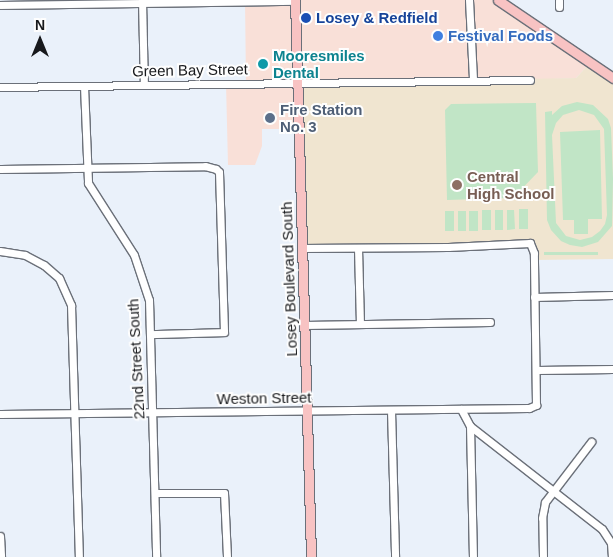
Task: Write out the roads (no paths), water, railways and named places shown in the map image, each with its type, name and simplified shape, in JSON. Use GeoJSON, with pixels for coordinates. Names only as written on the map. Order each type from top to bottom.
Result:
{"type":"FeatureCollection","features":[{"type":"Feature","properties":{"kind":"main road"},"geometry":{"type":"LineString","coordinates":[[498,0],[613,78]]}},
{"type":"Feature","properties":{"kind":"main road","name":"Losey Boulevard South"},"geometry":{"type":"LineString","coordinates":[[295,1],[311,557]]}},
{"type":"Feature","properties":{"kind":"street"},"geometry":{"type":"LineString","coordinates":[[469,0],[473,80]]}},
{"type":"Feature","properties":{"kind":"street"},"geometry":{"type":"LineString","coordinates":[[0,5],[295,1]]}},
{"type":"Feature","properties":{"kind":"street"},"geometry":{"type":"LineString","coordinates":[[142,2],[144,85]]}},
{"type":"Feature","properties":{"kind":"street","name":"Green Bay Street"},"geometry":{"type":"LineString","coordinates":[[0,87],[530,80]]}},
{"type":"Feature","properties":{"kind":"street","name":"22nd Street South"},"geometry":{"type":"LineString","coordinates":[[84,86],[88,183],[91,192],[125,239],[139,267],[149,300],[156,557]]}},
{"type":"Feature","properties":{"kind":"street"},"geometry":{"type":"LineString","coordinates":[[0,169],[205,166],[216,168],[221,177],[224,332],[151,334]]}},
{"type":"Feature","properties":{"kind":"street"},"geometry":{"type":"LineString","coordinates":[[302,248],[448,247],[477,244],[530,243],[533,249],[537,370],[613,370]]}},
{"type":"Feature","properties":{"kind":"street"},"geometry":{"type":"LineString","coordinates":[[358,248],[360,324]]}},
{"type":"Feature","properties":{"kind":"street"},"geometry":{"type":"LineString","coordinates":[[0,251],[14,252],[35,258],[55,274],[67,294],[73,319],[79,557]]}},
{"type":"Feature","properties":{"kind":"street"},"geometry":{"type":"LineString","coordinates":[[534,297],[613,295]]}},
{"type":"Feature","properties":{"kind":"street"},"geometry":{"type":"LineString","coordinates":[[304,325],[490,322]]}},
{"type":"Feature","properties":{"kind":"street","name":"Weston Street"},"geometry":{"type":"LineString","coordinates":[[0,414],[528,408],[534,407],[537,403],[537,370]]}},
{"type":"Feature","properties":{"kind":"street"},"geometry":{"type":"LineString","coordinates":[[461,409],[470,426],[607,534],[611,543],[612,557]]}},
{"type":"Feature","properties":{"kind":"street"},"geometry":{"type":"LineString","coordinates":[[391,410],[395,557]]}},
{"type":"Feature","properties":{"kind":"street"},"geometry":{"type":"LineString","coordinates":[[470,426],[474,557]]}},
{"type":"Feature","properties":{"kind":"street"},"geometry":{"type":"LineString","coordinates":[[543,557],[543,508],[552,491],[591,442]]}},
{"type":"Feature","properties":{"kind":"street"},"geometry":{"type":"LineString","coordinates":[[155,493],[222,492],[226,498],[226,557]]}},
{"type":"Feature","properties":{"kind":"street"},"geometry":{"type":"LineString","coordinates":[[0,536],[1,557]]}},
{"type":"Feature","properties":{"kind":"place","name":"Losey & Redfield"},"geometry":{"type":"Point","coordinates":[306,18]}},
{"type":"Feature","properties":{"kind":"place","name":"Festival Foods"},"geometry":{"type":"Point","coordinates":[438,36]}},
{"type":"Feature","properties":{"kind":"place","name":"Mooresmiles Dental"},"geometry":{"type":"Point","coordinates":[263,64]}},
{"type":"Feature","properties":{"kind":"place","name":"Fire Station No. 3"},"geometry":{"type":"Point","coordinates":[270,118]}},
{"type":"Feature","properties":{"kind":"place","name":"Central High School"},"geometry":{"type":"Point","coordinates":[457,185]}}]}
